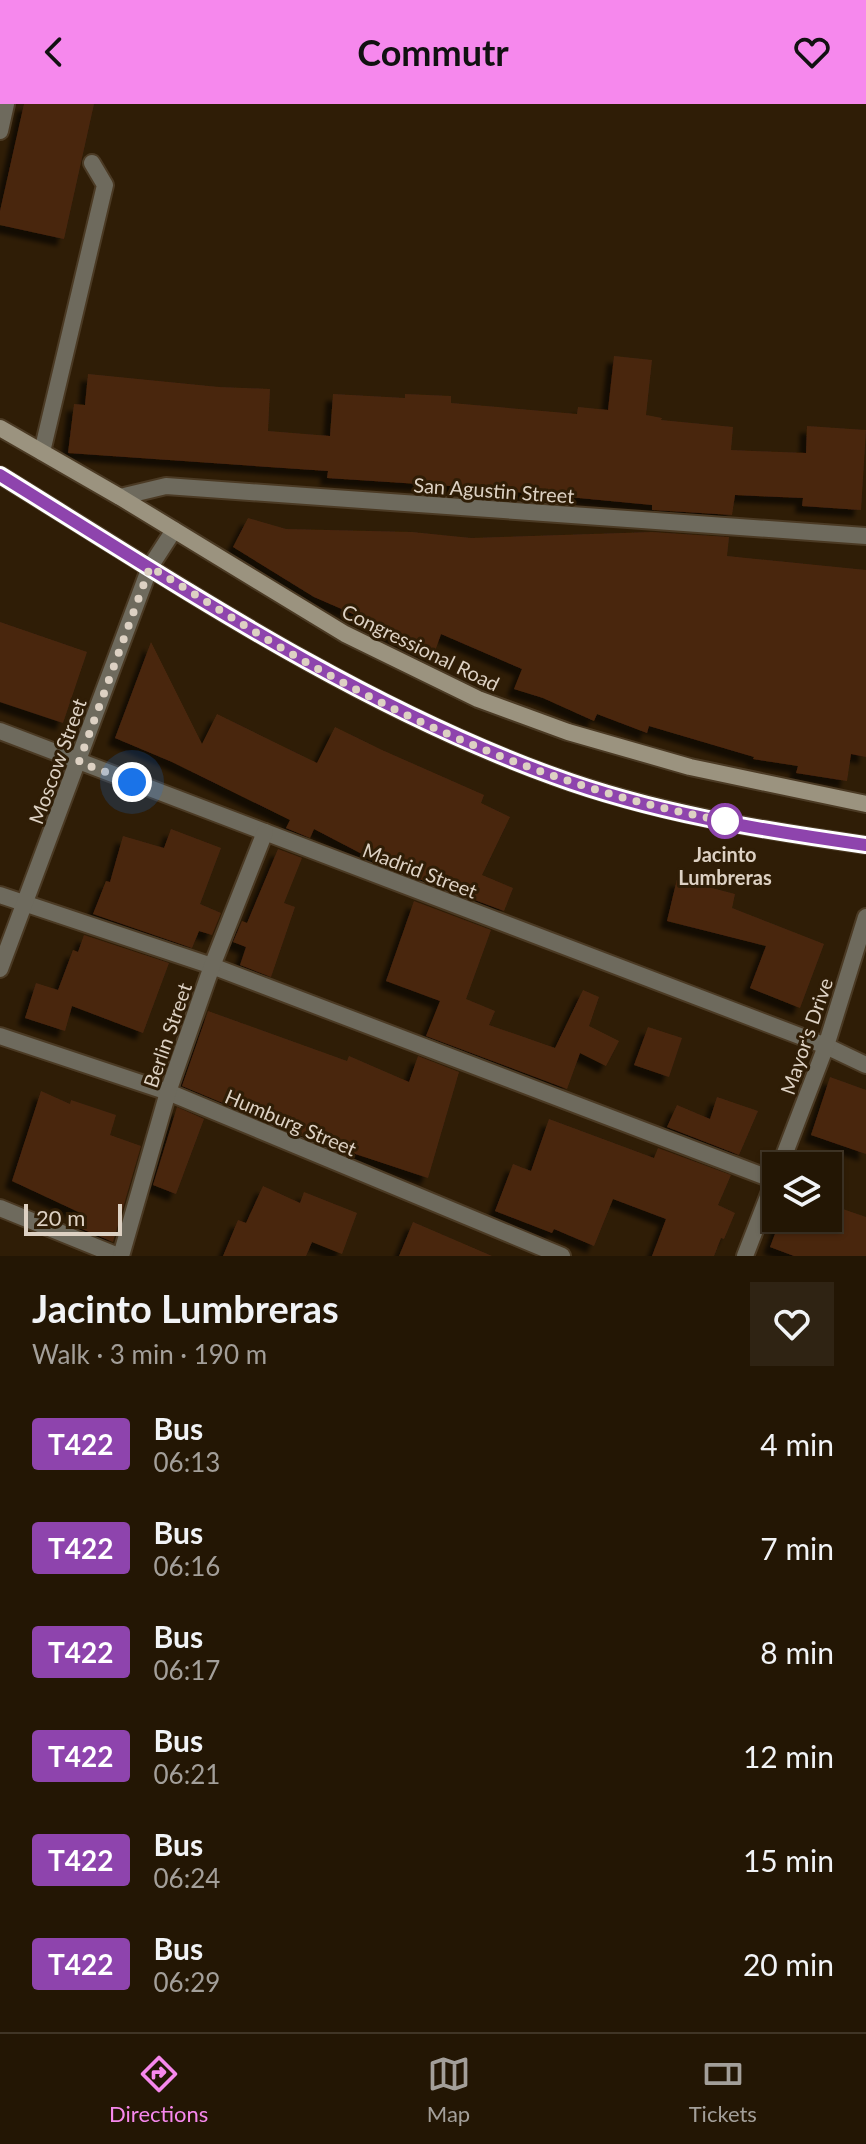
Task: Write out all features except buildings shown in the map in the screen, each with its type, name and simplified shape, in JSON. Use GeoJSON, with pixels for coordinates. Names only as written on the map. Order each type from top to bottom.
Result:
{"type":"FeatureCollection","features":[{"type":"Feature","properties":{"kind":"main road","name":"Congressional Road"},"geometry":{"type":"LineString","coordinates":[[0,428],[345,634],[478,699],[568,732],[690,767],[866,804]]}},
{"type":"Feature","properties":{"kind":"main road"},"geometry":{"type":"LineString","coordinates":[[0,475],[322,672],[454,737],[554,777],[671,812],[866,845]]}},
{"type":"Feature","properties":{"kind":"street"},"geometry":{"type":"LineString","coordinates":[[0,131],[6,104]]}},
{"type":"Feature","properties":{"kind":"street"},"geometry":{"type":"LineString","coordinates":[[42,452],[105,185],[92,163]]}},
{"type":"Feature","properties":{"kind":"street","name":"San Agustin Street"},"geometry":{"type":"LineString","coordinates":[[120,497],[166,486],[866,536]]}},
{"type":"Feature","properties":{"kind":"street","name":"Moscow Street"},"geometry":{"type":"LineString","coordinates":[[0,969],[150,567],[174,530]]}},
{"type":"Feature","properties":{"kind":"street","name":"Madrid Street"},"geometry":{"type":"LineString","coordinates":[[0,731],[826,1046],[866,1065]]}},
{"type":"Feature","properties":{"kind":"street","name":"Berlin Street"},"geometry":{"type":"LineString","coordinates":[[120,1256],[168,1092],[212,966],[265,832]]}},
{"type":"Feature","properties":{"kind":"street"},"geometry":{"type":"LineString","coordinates":[[0,895],[212,966],[762,1168]]}},
{"type":"Feature","properties":{"kind":"street","name":"Mayor's Drive"},"geometry":{"type":"LineString","coordinates":[[785,1152],[826,1046],[866,917]]}},
{"type":"Feature","properties":{"kind":"street","name":"Humburg Street"},"geometry":{"type":"LineString","coordinates":[[0,1036],[168,1092],[562,1256]]}},
{"type":"Feature","properties":{"kind":"street"},"geometry":{"type":"LineString","coordinates":[[0,1208],[120,1256]]}},
{"type":"Feature","properties":{"kind":"street","name":"Mayor's Drive"},"geometry":{"type":"LineString","coordinates":[[745,1256],[762,1212]]}},
{"type":"Feature","properties":{"kind":"bus line","name":"T422"},"geometry":{"type":"LineString","coordinates":[[0,475],[322,672],[454,737],[554,777],[671,812],[866,845]]}},
{"type":"Feature","properties":{"kind":"place","name":"Jacinto Lumbreras"},"geometry":{"type":"Point","coordinates":[725,821]}},
{"type":"Feature","properties":{"kind":"route"},"geometry":{"type":"LineString","coordinates":[[132,782],[79,762],[150,567],[322,672],[454,737],[554,777],[671,812],[732,822],[725,821]]}}]}
